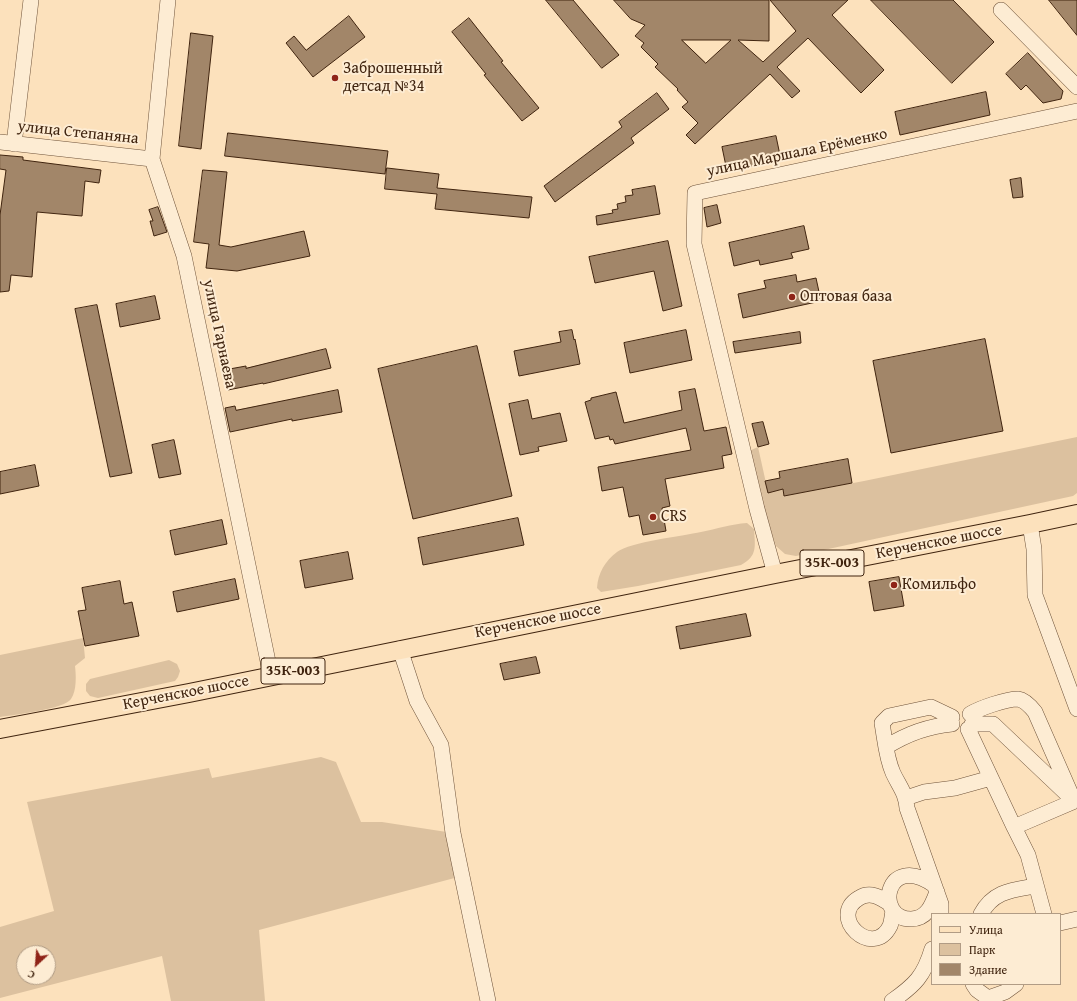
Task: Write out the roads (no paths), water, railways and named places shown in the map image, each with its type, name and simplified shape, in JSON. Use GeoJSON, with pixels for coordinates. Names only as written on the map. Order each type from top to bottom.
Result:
{"type":"FeatureCollection","features":[{"type":"Feature","properties":{"kind":"main road","name":"Керченское шоссе"},"geometry":{"type":"LineString","coordinates":[[0,729],[1077,514]]}},
{"type":"Feature","properties":{"kind":"street"},"geometry":{"type":"LineString","coordinates":[[7,143],[31,0]]}},
{"type":"Feature","properties":{"kind":"street","name":"улица Гарнаева"},"geometry":{"type":"LineString","coordinates":[[168,0],[152,159],[184,256],[271,676]]}},
{"type":"Feature","properties":{"kind":"street"},"geometry":{"type":"LineString","coordinates":[[1001,10],[1077,87]]}},
{"type":"Feature","properties":{"kind":"street","name":"улица Маршала Ерёменко"},"geometry":{"type":"LineString","coordinates":[[775,574],[757,509],[694,244],[695,193],[1077,111]]}},
{"type":"Feature","properties":{"kind":"street","name":"улица Степаняна"},"geometry":{"type":"LineString","coordinates":[[7,143],[152,159]]}},
{"type":"Feature","properties":{"kind":"street"},"geometry":{"type":"LineString","coordinates":[[1030,524],[1034,549],[1035,595],[1077,709]]}},
{"type":"Feature","properties":{"kind":"street"},"geometry":{"type":"LineString","coordinates":[[400,649],[417,701],[441,745],[453,833],[488,1001]]}},
{"type":"Feature","properties":{"kind":"street"},"geometry":{"type":"LineString","coordinates":[[941,913],[941,904],[907,808],[906,798],[893,773],[887,755],[882,723],[889,716],[931,707],[952,720],[955,729],[962,732],[977,710],[1019,699],[1026,702],[1035,712],[1075,801]]}},
{"type":"Feature","properties":{"kind":"street"},"geometry":{"type":"LineString","coordinates":[[886,747],[897,740],[919,731],[952,720]]}},
{"type":"Feature","properties":{"kind":"street"},"geometry":{"type":"LineString","coordinates":[[970,722],[991,778],[1028,855],[1035,886],[1044,913]]}},
{"type":"Feature","properties":{"kind":"street"},"geometry":{"type":"LineString","coordinates":[[970,722],[993,724],[1075,801]]}},
{"type":"Feature","properties":{"kind":"street"},"geometry":{"type":"LineString","coordinates":[[906,798],[924,792],[955,788],[991,778]]}},
{"type":"Feature","properties":{"kind":"street"},"geometry":{"type":"LineString","coordinates":[[1014,827],[1075,801]]}},
{"type":"Feature","properties":{"kind":"street"},"geometry":{"type":"LineString","coordinates":[[906,875],[914,875],[927,880],[935,889],[931,908],[921,917],[906,919],[899,916],[891,907],[889,896],[890,889],[894,882],[906,875]]}},
{"type":"Feature","properties":{"kind":"street"},"geometry":{"type":"LineString","coordinates":[[982,913],[992,898],[1011,890],[1035,886]]}},
{"type":"Feature","properties":{"kind":"street"},"geometry":{"type":"LineString","coordinates":[[1061,923],[1077,919]]}},
{"type":"Feature","properties":{"kind":"street"},"geometry":{"type":"LineString","coordinates":[[892,1001],[906,991],[921,976],[927,966],[931,952]]}},
{"type":"Feature","properties":{"kind":"street"},"geometry":{"type":"LineString","coordinates":[[974,985],[977,990],[988,998],[1005,992],[1015,985]]}},
{"type":"Feature","properties":{"kind":"place","name":"Заброшенный детсад №34"},"geometry":{"type":"Point","coordinates":[335,78]}},
{"type":"Feature","properties":{"kind":"place","name":"Оптовая база"},"geometry":{"type":"Point","coordinates":[792,297]}},
{"type":"Feature","properties":{"kind":"place","name":"CRS"},"geometry":{"type":"Point","coordinates":[653,517]}},
{"type":"Feature","properties":{"kind":"place","name":"Комильфо"},"geometry":{"type":"Point","coordinates":[894,585]}}]}
